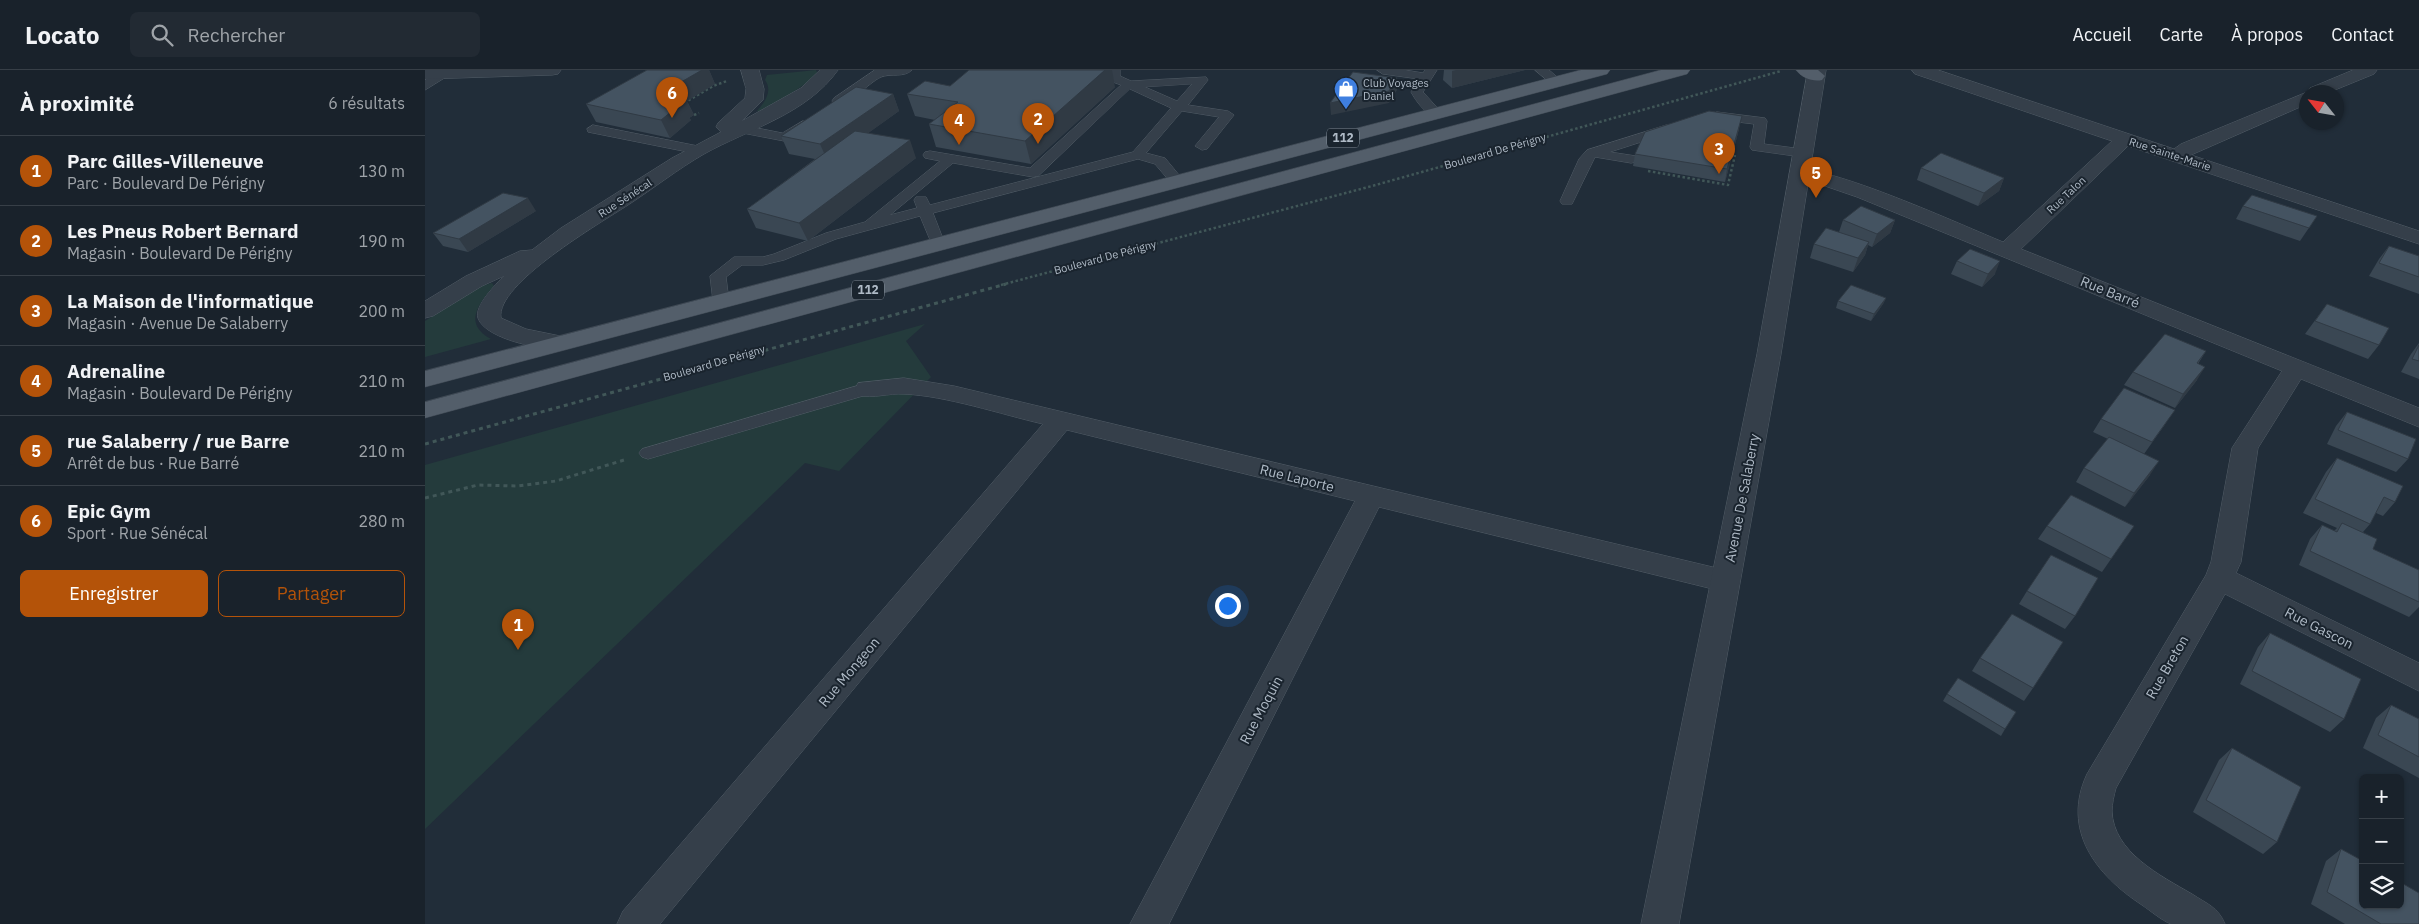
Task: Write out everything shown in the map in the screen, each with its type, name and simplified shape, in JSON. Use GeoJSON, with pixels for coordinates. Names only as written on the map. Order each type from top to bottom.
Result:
{"type":"FeatureCollection","features":[{"type":"Feature","properties":{"kind":"main road","name":"112"},"geometry":{"type":"LineString","coordinates":[[425,379],[1601,70]]}},
{"type":"Feature","properties":{"kind":"main road","name":"112"},"geometry":{"type":"LineString","coordinates":[[425,410],[1681,70]]}},
{"type":"Feature","properties":{"kind":"street"},"geometry":{"type":"LineString","coordinates":[[433,74],[552,70]]}},
{"type":"Feature","properties":{"kind":"street","name":"Rue Sénécal"},"geometry":{"type":"LineString","coordinates":[[734,128],[754,100],[755,89],[750,70]]}},
{"type":"Feature","properties":{"kind":"street","name":"Rue Sénécal"},"geometry":{"type":"LineString","coordinates":[[425,311],[474,281],[552,245],[697,150],[734,128],[769,115],[817,85],[829,70]]}},
{"type":"Feature","properties":{"kind":"street","name":"Rue Sainte-Marie"},"geometry":{"type":"LineString","coordinates":[[1921,70],[2419,238]]}},
{"type":"Feature","properties":{"kind":"street"},"geometry":{"type":"LineString","coordinates":[[2333,85],[2368,70]]}},
{"type":"Feature","properties":{"kind":"street","name":"Avenue De Salaberry"},"geometry":{"type":"LineString","coordinates":[[1660,924],[1769,354],[1801,164],[1813,72]]}},
{"type":"Feature","properties":{"kind":"street"},"geometry":{"type":"LineString","coordinates":[[2177,156],[2188,148],[2299,100]]}},
{"type":"Feature","properties":{"kind":"street","name":"Rue Talon"},"geometry":{"type":"LineString","coordinates":[[2007,250],[2125,139]]}},
{"type":"Feature","properties":{"kind":"street","name":"Rue Barré"},"geometry":{"type":"LineString","coordinates":[[1801,164],[1831,181],[2007,250],[2419,418]]}},
{"type":"Feature","properties":{"kind":"street","name":"Rue Sénécal"},"geometry":{"type":"LineString","coordinates":[[552,245],[502,291],[491,305],[489,318],[499,328],[507,332],[562,343]]}},
{"type":"Feature","properties":{"kind":"street","name":"Rue Breton"},"geometry":{"type":"LineString","coordinates":[[2206,924],[2124,869],[2096,833],[2093,816],[2099,785],[2219,578],[2226,562],[2245,448],[2295,368]]}},
{"type":"Feature","properties":{"kind":"street","name":"Rue Laporte"},"geometry":{"type":"LineString","coordinates":[[867,388],[903,386],[937,390],[1725,581]]}},
{"type":"Feature","properties":{"kind":"street","name":"Rue Mongeon"},"geometry":{"type":"LineString","coordinates":[[636,924],[1061,420]]}},
{"type":"Feature","properties":{"kind":"street","name":"Rue Moquin"},"geometry":{"type":"LineString","coordinates":[[1149,924],[1371,496]]}},
{"type":"Feature","properties":{"kind":"street","name":"Rue Gascon"},"geometry":{"type":"LineString","coordinates":[[2219,578],[2419,678]]}},
{"type":"Feature","properties":{"kind":"lane"},"geometry":{"type":"LineString","coordinates":[[734,128],[784,137],[879,73],[906,70]]}},
{"type":"Feature","properties":{"kind":"lane"},"geometry":{"type":"LineString","coordinates":[[1114,70],[1113,78],[1179,108],[1228,115],[1203,146]]}},
{"type":"Feature","properties":{"kind":"lane"},"geometry":{"type":"LineString","coordinates":[[1383,70],[1428,73],[1417,92],[1421,100],[1437,113]]}},
{"type":"Feature","properties":{"kind":"lane"},"geometry":{"type":"LineString","coordinates":[[1541,70],[1557,82]]}},
{"type":"Feature","properties":{"kind":"lane"},"geometry":{"type":"LineString","coordinates":[[425,86],[433,74]]}},
{"type":"Feature","properties":{"kind":"lane"},"geometry":{"type":"LineString","coordinates":[[1035,177],[1129,84],[1202,80],[1138,155]]}},
{"type":"Feature","properties":{"kind":"lane"},"geometry":{"type":"LineString","coordinates":[[1703,118],[1723,116],[1761,121],[1757,146],[1801,164]]}},
{"type":"Feature","properties":{"kind":"lane"},"geometry":{"type":"LineString","coordinates":[[1567,201],[1586,159],[1591,153],[1676,126]]}},
{"type":"Feature","properties":{"kind":"lane"},"geometry":{"type":"LineString","coordinates":[[593,129],[697,150]]}},
{"type":"Feature","properties":{"kind":"lane"},"geometry":{"type":"LineString","coordinates":[[1591,153],[1631,159]]}},
{"type":"Feature","properties":{"kind":"lane"},"geometry":{"type":"LineString","coordinates":[[721,301],[718,276],[739,260],[763,261],[779,257],[831,236],[1035,177],[1138,155],[1160,161],[1177,181]]}},
{"type":"Feature","properties":{"kind":"lane"},"geometry":{"type":"LineString","coordinates":[[930,156],[1035,177]]}},
{"type":"Feature","properties":{"kind":"lane"},"geometry":{"type":"LineString","coordinates":[[870,225],[950,159]]}},
{"type":"Feature","properties":{"kind":"lane"},"geometry":{"type":"LineString","coordinates":[[916,187],[938,244]]}},
{"type":"Feature","properties":{"kind":"lane"},"geometry":{"type":"LineString","coordinates":[[649,453],[867,388]]}},
{"type":"Feature","properties":{"kind":"path","name":"Boulevard De Périgny"},"geometry":{"type":"LineString","coordinates":[[425,444],[823,333],[1372,186],[1784,70]]}},
{"type":"Feature","properties":{"kind":"path"},"geometry":{"type":"LineString","coordinates":[[679,106],[713,86],[730,80]]}},
{"type":"Feature","properties":{"kind":"path"},"geometry":{"type":"LineString","coordinates":[[687,114],[694,115],[699,113]]}},
{"type":"Feature","properties":{"kind":"path"},"geometry":{"type":"LineString","coordinates":[[1646,171],[1728,185],[1728,176],[1736,154]]}},
{"type":"Feature","properties":{"kind":"path"},"geometry":{"type":"LineString","coordinates":[[425,498],[477,485],[517,486],[556,480],[649,453]]}},
{"type":"Feature","properties":{"kind":"green space"},"geometry":{"type":"Polygon","coordinates":[[[816,70],[818,75],[764,112],[757,111],[767,96],[768,88],[765,80],[767,75],[816,70]]]}},
{"type":"Feature","properties":{"kind":"green space"},"geometry":{"type":"Polygon","coordinates":[[[492,283],[494,286],[479,307],[475,320],[477,327],[482,333],[491,339],[425,357],[425,321],[481,286],[492,283]]]}},
{"type":"Feature","properties":{"kind":"green space"},"geometry":{"type":"Polygon","coordinates":[[[925,324],[906,341],[931,377],[839,471],[805,463],[425,829],[425,465],[925,324]]]}},
{"type":"Feature","properties":{"kind":"building"},"geometry":{"type":"Polygon","coordinates":[[[647,70],[702,70],[662,93],[685,98],[678,102],[682,103],[661,120],[586,104],[647,70]]]}},
{"type":"Feature","properties":{"kind":"building"},"geometry":{"type":"Polygon","coordinates":[[[969,70],[1105,70],[1025,141],[929,124],[958,102],[907,94],[925,81],[950,86],[969,70]]]}},
{"type":"Feature","properties":{"kind":"building"},"geometry":{"type":"Polygon","coordinates":[[[1353,72],[1397,78],[1389,91],[1330,103],[1353,72]]]}},
{"type":"Feature","properties":{"kind":"building"},"geometry":{"type":"Polygon","coordinates":[[[856,87],[893,94],[820,144],[781,136],[856,87]]]}},
{"type":"Feature","properties":{"kind":"building"},"geometry":{"type":"Polygon","coordinates":[[[1709,111],[1742,116],[1727,169],[1635,154],[1645,132],[1709,111]]]}},
{"type":"Feature","properties":{"kind":"building"},"geometry":{"type":"Polygon","coordinates":[[[855,131],[910,140],[799,223],[747,209],[855,131]]]}},
{"type":"Feature","properties":{"kind":"building"},"geometry":{"type":"Polygon","coordinates":[[[1941,153],[2004,178],[1984,193],[1921,168],[1941,153]]]}},
{"type":"Feature","properties":{"kind":"building"},"geometry":{"type":"Polygon","coordinates":[[[503,193],[528,198],[459,239],[433,233],[503,193]]]}},
{"type":"Feature","properties":{"kind":"building"},"geometry":{"type":"Polygon","coordinates":[[[2252,195],[2317,216],[2309,228],[2243,206],[2252,195]]]}},
{"type":"Feature","properties":{"kind":"building"},"geometry":{"type":"Polygon","coordinates":[[[1861,206],[1895,220],[1877,234],[1843,220],[1861,206]]]}},
{"type":"Feature","properties":{"kind":"building"},"geometry":{"type":"Polygon","coordinates":[[[1826,228],[1869,242],[1858,258],[1814,244],[1826,228]]]}},
{"type":"Feature","properties":{"kind":"building"},"geometry":{"type":"Polygon","coordinates":[[[2389,246],[2419,256],[2419,277],[2379,263],[2389,246]]]}},
{"type":"Feature","properties":{"kind":"building"},"geometry":{"type":"Polygon","coordinates":[[[1970,249],[2000,261],[1988,274],[1957,261],[1970,249]]]}},
{"type":"Feature","properties":{"kind":"building"},"geometry":{"type":"Polygon","coordinates":[[[1851,285],[1886,298],[1874,314],[1838,301],[1851,285]]]}},
{"type":"Feature","properties":{"kind":"building"},"geometry":{"type":"Polygon","coordinates":[[[2327,304],[2389,328],[2379,345],[2315,321],[2327,304]]]}},
{"type":"Feature","properties":{"kind":"building"},"geometry":{"type":"Polygon","coordinates":[[[2165,334],[2206,351],[2197,363],[2205,367],[2183,394],[2133,372],[2165,334]]]}},
{"type":"Feature","properties":{"kind":"building"},"geometry":{"type":"Polygon","coordinates":[[[2419,345],[2419,361],[2412,359],[2419,345]]]}},
{"type":"Feature","properties":{"kind":"building"},"geometry":{"type":"Polygon","coordinates":[[[2124,388],[2175,410],[2152,442],[2101,419],[2124,388]]]}},
{"type":"Feature","properties":{"kind":"building"},"geometry":{"type":"Polygon","coordinates":[[[2347,412],[2416,439],[2408,459],[2338,430],[2347,412]]]}},
{"type":"Feature","properties":{"kind":"building"},"geometry":{"type":"Polygon","coordinates":[[[2109,437],[2159,461],[2134,493],[2084,468],[2109,437]]]}},
{"type":"Feature","properties":{"kind":"building"},"geometry":{"type":"Polygon","coordinates":[[[2337,458],[2403,486],[2395,502],[2384,497],[2370,524],[2315,499],[2337,458]]]}},
{"type":"Feature","properties":{"kind":"building"},"geometry":{"type":"Polygon","coordinates":[[[2071,495],[2134,526],[2111,559],[2047,526],[2071,495]]]}},
{"type":"Feature","properties":{"kind":"building"},"geometry":{"type":"Polygon","coordinates":[[[2342,523],[2377,539],[2373,549],[2419,570],[2419,602],[2310,551],[2322,525],[2337,532],[2342,523]]]}},
{"type":"Feature","properties":{"kind":"building"},"geometry":{"type":"Polygon","coordinates":[[[2051,555],[2098,578],[2075,616],[2027,591],[2051,555]]]}},
{"type":"Feature","properties":{"kind":"building"},"geometry":{"type":"Polygon","coordinates":[[[2012,614],[2063,642],[2033,688],[1980,658],[2012,614]]]}},
{"type":"Feature","properties":{"kind":"building"},"geometry":{"type":"Polygon","coordinates":[[[2270,633],[2361,679],[2344,719],[2252,671],[2270,633]]]}},
{"type":"Feature","properties":{"kind":"building"},"geometry":{"type":"Polygon","coordinates":[[[1958,678],[2016,712],[2005,729],[1947,694],[1958,678]]]}},
{"type":"Feature","properties":{"kind":"building"},"geometry":{"type":"Polygon","coordinates":[[[2391,705],[2419,719],[2419,757],[2378,735],[2391,705]]]}},
{"type":"Feature","properties":{"kind":"building"},"geometry":{"type":"Polygon","coordinates":[[[2232,748],[2301,787],[2277,842],[2206,800],[2232,748]]]}},
{"type":"Feature","properties":{"kind":"building"},"geometry":{"type":"Polygon","coordinates":[[[2341,849],[2359,859],[2359,909],[2404,909],[2404,884],[2419,893],[2419,924],[2381,924],[2327,892],[2341,849]]]}},
{"type":"Feature","properties":{"kind":"place","name":"Club Voyages Daniel"},"geometry":{"type":"Point","coordinates":[1346,110]}},
{"type":"Feature","properties":{"kind":"place","name":"Epic Gym"},"geometry":{"type":"Point","coordinates":[672,118]}},
{"type":"Feature","properties":{"kind":"place","name":"Les Pneus Robert Bernard"},"geometry":{"type":"Point","coordinates":[1038,144]}},
{"type":"Feature","properties":{"kind":"place","name":"Adrenaline"},"geometry":{"type":"Point","coordinates":[959,145]}},
{"type":"Feature","properties":{"kind":"place","name":"La Maison de l'informatique"},"geometry":{"type":"Point","coordinates":[1719,174]}},
{"type":"Feature","properties":{"kind":"place","name":"rue Salaberry / rue Barre"},"geometry":{"type":"Point","coordinates":[1816,198]}},
{"type":"Feature","properties":{"kind":"place","name":"Parc Gilles-Villeneuve"},"geometry":{"type":"Point","coordinates":[518,650]}}]}
